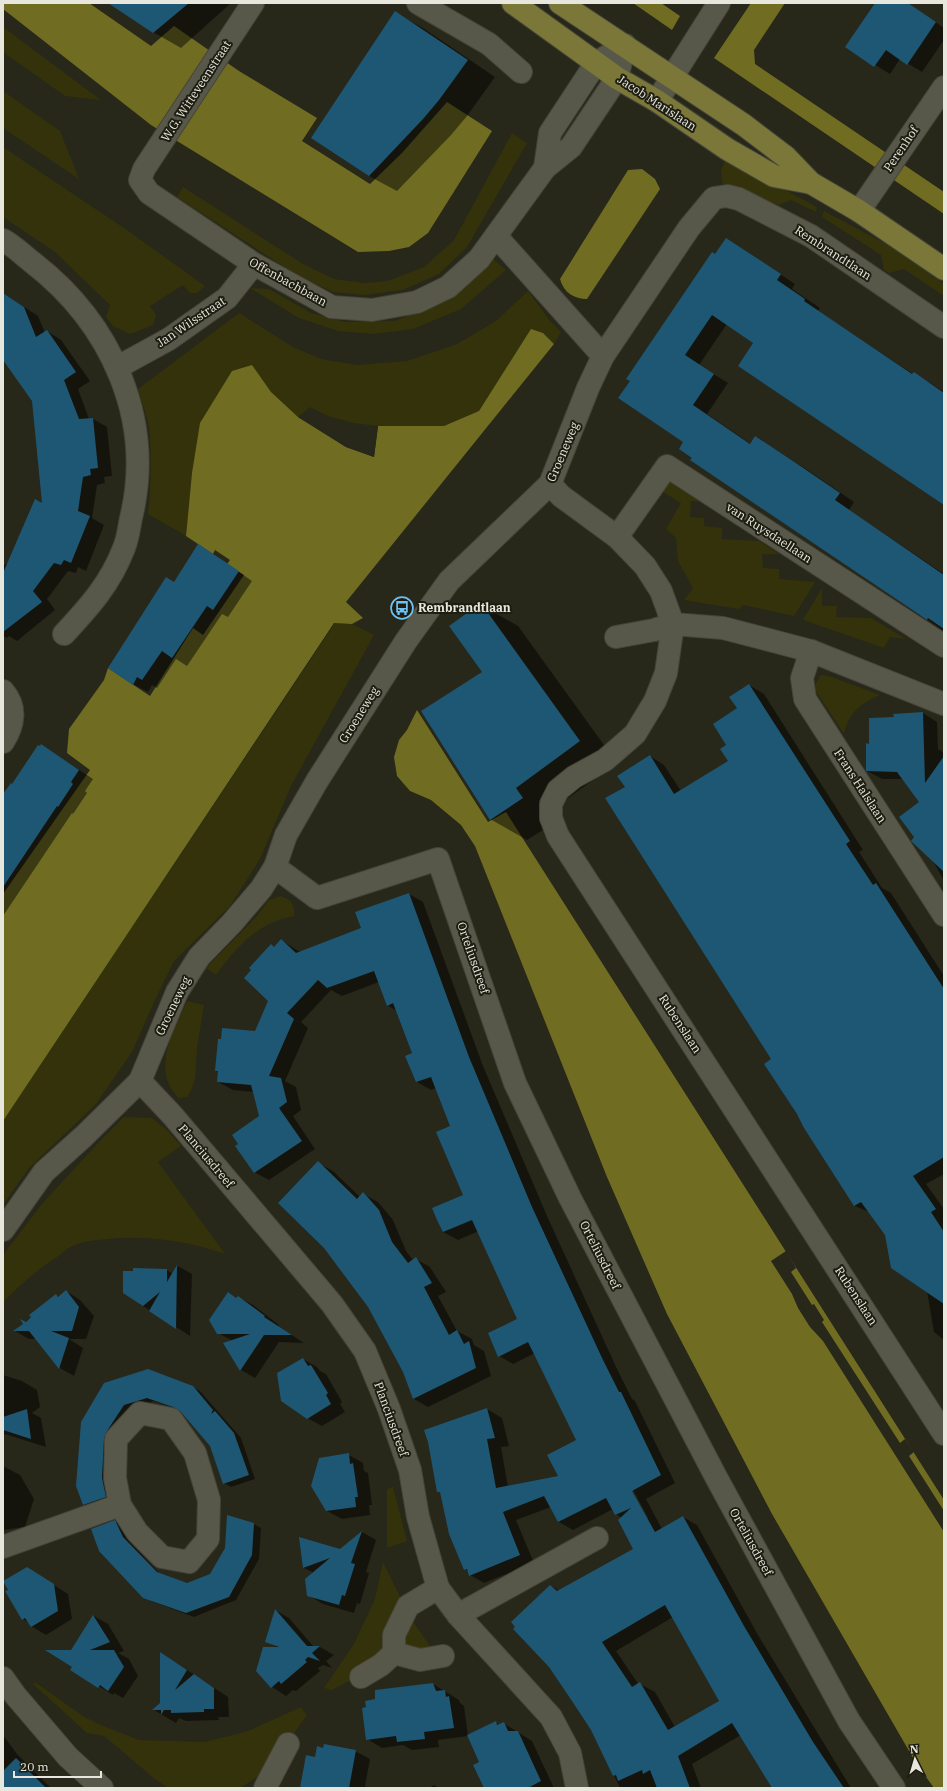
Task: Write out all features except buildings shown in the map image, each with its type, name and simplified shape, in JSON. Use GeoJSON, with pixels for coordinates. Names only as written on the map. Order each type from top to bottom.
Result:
{"type":"FeatureCollection","features":[{"type":"Feature","properties":{"kind":"main road","name":"Jacob Marislaan"},"geometry":{"type":"LineString","coordinates":[[513,3],[617,78],[657,101],[727,149],[774,176],[811,183]]}},
{"type":"Feature","properties":{"kind":"main road","name":"Jacob Marislaan"},"geometry":{"type":"LineString","coordinates":[[560,3],[744,125],[786,157],[811,183],[858,211],[944,269]]}},
{"type":"Feature","properties":{"kind":"street","name":"W.G. Witteveenstraat"},"geometry":{"type":"LineString","coordinates":[[140,180],[144,169],[253,3]]}},
{"type":"Feature","properties":{"kind":"street"},"geometry":{"type":"LineString","coordinates":[[418,3],[489,44],[521,72]]}},
{"type":"Feature","properties":{"kind":"street"},"geometry":{"type":"LineString","coordinates":[[657,101],[671,77],[720,3]]}},
{"type":"Feature","properties":{"kind":"street","name":"Offenbachbaan"},"geometry":{"type":"LineString","coordinates":[[545,168],[550,133],[596,63],[625,45]]}},
{"type":"Feature","properties":{"kind":"street","name":"Offenbachbaan"},"geometry":{"type":"LineString","coordinates":[[140,180],[148,193],[254,264],[332,307],[372,310],[417,302],[448,287],[479,259],[545,168],[571,147],[617,78],[625,45]]}},
{"type":"Feature","properties":{"kind":"street","name":"Perenhof"},"geometry":{"type":"LineString","coordinates":[[858,211],[944,87]]}},
{"type":"Feature","properties":{"kind":"street","name":"Rembrandtlaan"},"geometry":{"type":"LineString","coordinates":[[714,198],[727,196],[738,199],[811,236],[944,327]]}},
{"type":"Feature","properties":{"kind":"street","name":"Groeneweg"},"geometry":{"type":"LineString","coordinates":[[3,1230],[44,1172],[83,1137],[140,1081],[157,1037],[180,986],[199,957],[261,889],[275,867],[286,835],[317,781],[420,621],[449,581],[550,484],[588,388],[603,356],[689,228],[714,198]]}},
{"type":"Feature","properties":{"kind":"street"},"geometry":{"type":"LineString","coordinates":[[496,236],[603,356]]}},
{"type":"Feature","properties":{"kind":"street"},"geometry":{"type":"LineString","coordinates":[[3,240],[54,279],[91,321],[118,367],[128,393],[138,446],[137,494],[124,547],[109,580],[92,604],[64,634]]}},
{"type":"Feature","properties":{"kind":"street","name":"Jan Wilsstraat"},"geometry":{"type":"LineString","coordinates":[[118,367],[169,339],[227,298],[254,264]]}},
{"type":"Feature","properties":{"kind":"street","name":"van Ruysdaellaan"},"geometry":{"type":"LineString","coordinates":[[617,537],[667,466],[944,646]]}},
{"type":"Feature","properties":{"kind":"street"},"geometry":{"type":"LineString","coordinates":[[550,484],[561,496],[617,537],[645,566],[661,590],[673,624]]}},
{"type":"Feature","properties":{"kind":"street"},"geometry":{"type":"LineString","coordinates":[[616,637],[654,630],[673,624],[723,628],[811,650],[944,704]]}},
{"type":"Feature","properties":{"kind":"street","name":"Rubenslaan"},"geometry":{"type":"LineString","coordinates":[[673,624],[666,674],[655,701],[636,734],[605,760],[574,777],[558,790],[551,804],[551,818],[558,836],[944,1434]]}},
{"type":"Feature","properties":{"kind":"street","name":"Frans Halslaan"},"geometry":{"type":"LineString","coordinates":[[811,650],[802,678],[805,699],[944,915]]}},
{"type":"Feature","properties":{"kind":"street"},"geometry":{"type":"LineString","coordinates":[[3,691],[11,700],[12,715],[10,730],[3,742]]}},
{"type":"Feature","properties":{"kind":"street","name":"Orteliusdreef"},"geometry":{"type":"LineString","coordinates":[[275,867],[317,898],[438,859],[515,1083],[570,1198],[716,1477],[849,1721],[894,1788]]}},
{"type":"Feature","properties":{"kind":"street","name":"Planciusdreef"},"geometry":{"type":"LineString","coordinates":[[140,1081],[173,1116],[332,1304],[364,1351],[389,1409],[410,1470],[418,1517],[438,1588],[458,1616],[551,1717],[570,1753],[577,1788]]}},
{"type":"Feature","properties":{"kind":"street"},"geometry":{"type":"LineString","coordinates":[[140,1413],[171,1419],[195,1453],[209,1500],[208,1539],[190,1562],[162,1557],[137,1532],[120,1505],[115,1478],[116,1439],[140,1413]]}},
{"type":"Feature","properties":{"kind":"street"},"geometry":{"type":"LineString","coordinates":[[3,1547],[120,1505]]}},
{"type":"Feature","properties":{"kind":"street"},"geometry":{"type":"LineString","coordinates":[[458,1616],[597,1538]]}},
{"type":"Feature","properties":{"kind":"street"},"geometry":{"type":"LineString","coordinates":[[361,1677],[381,1665],[394,1653],[394,1635],[408,1606],[438,1588]]}},
{"type":"Feature","properties":{"kind":"street"},"geometry":{"type":"LineString","coordinates":[[394,1653],[420,1660],[443,1656]]}},
{"type":"Feature","properties":{"kind":"street"},"geometry":{"type":"LineString","coordinates":[[3,1678],[68,1757],[102,1788]]}},
{"type":"Feature","properties":{"kind":"street"},"geometry":{"type":"LineString","coordinates":[[265,1788],[288,1744]]}},
{"type":"Feature","properties":{"kind":"shaded area"},"geometry":{"type":"Polygon","coordinates":[[[3,3],[89,3],[151,46],[174,26],[239,71],[317,118],[302,141],[370,184],[402,153],[447,102],[492,131],[428,233],[409,247],[389,251],[358,252],[151,125],[3,9],[3,3]]]}},
{"type":"Feature","properties":{"kind":"shaded area"},"geometry":{"type":"Polygon","coordinates":[[[633,3],[661,3],[680,16],[672,30],[633,3]]]}},
{"type":"Feature","properties":{"kind":"shaded area"},"geometry":{"type":"Polygon","coordinates":[[[751,3],[785,3],[754,50],[755,64],[944,192],[944,214],[714,58],[751,3]]]}},
{"type":"Feature","properties":{"kind":"shaded area"},"geometry":{"type":"Polygon","coordinates":[[[3,27],[101,100],[65,96],[3,52],[3,27]]]}},
{"type":"Feature","properties":{"kind":"shaded area"},"geometry":{"type":"Polygon","coordinates":[[[3,91],[60,131],[79,179],[3,128],[3,91]]]}},
{"type":"Feature","properties":{"kind":"shaded area"},"geometry":{"type":"Polygon","coordinates":[[[512,133],[527,143],[467,247],[439,274],[403,290],[364,295],[333,292],[298,276],[177,197],[183,187],[303,264],[334,279],[365,283],[387,281],[424,267],[454,240],[512,133]]]}},
{"type":"Feature","properties":{"kind":"shaded area"},"geometry":{"type":"Polygon","coordinates":[[[3,147],[124,228],[205,286],[197,293],[190,293],[183,285],[150,306],[156,315],[153,325],[130,334],[113,326],[106,317],[110,305],[55,252],[3,217],[3,147]]]}},
{"type":"Feature","properties":{"kind":"shaded area"},"geometry":{"type":"Polygon","coordinates":[[[726,158],[817,207],[816,212],[791,200],[779,205],[722,183],[721,171],[726,158]]]}},
{"type":"Feature","properties":{"kind":"shaded area"},"geometry":{"type":"Polygon","coordinates":[[[642,169],[655,179],[660,189],[587,299],[578,298],[570,294],[564,288],[560,279],[628,170],[642,169]]]}},
{"type":"Feature","properties":{"kind":"shaded area"},"geometry":{"type":"Polygon","coordinates":[[[824,211],[890,246],[944,284],[944,296],[904,269],[889,273],[884,270],[881,255],[822,217],[824,211]]]}},
{"type":"Feature","properties":{"kind":"shaded area"},"geometry":{"type":"Polygon","coordinates":[[[492,258],[506,270],[461,309],[413,329],[374,334],[338,331],[299,318],[250,288],[269,289],[311,313],[345,322],[395,321],[451,298],[492,258]]]}},
{"type":"Feature","properties":{"kind":"shaded area"},"geometry":{"type":"Polygon","coordinates":[[[528,291],[550,321],[561,332],[554,344],[543,333],[531,330],[479,411],[444,426],[378,426],[353,423],[328,416],[310,407],[298,417],[271,392],[252,365],[192,473],[186,536],[148,514],[151,449],[148,422],[138,389],[239,313],[293,347],[321,359],[357,365],[407,361],[457,344],[496,321],[528,291]]]}},
{"type":"Feature","properties":{"kind":"shaded area"},"geometry":{"type":"Polygon","coordinates":[[[531,329],[543,333],[554,344],[346,602],[363,618],[352,624],[334,623],[3,1121],[3,894],[90,770],[67,753],[69,729],[104,680],[108,668],[150,696],[193,628],[203,635],[244,575],[227,564],[230,560],[215,550],[213,554],[186,536],[192,473],[200,423],[232,371],[252,365],[271,392],[298,417],[346,447],[374,457],[378,426],[444,426],[479,411],[531,329]]]}},
{"type":"Feature","properties":{"kind":"shaded area"},"geometry":{"type":"Polygon","coordinates":[[[669,482],[676,482],[703,502],[691,501],[690,517],[704,518],[704,526],[722,528],[722,539],[759,541],[779,554],[762,554],[763,568],[779,569],[779,579],[815,582],[794,616],[743,605],[739,609],[684,600],[693,588],[678,561],[676,538],[666,529],[681,503],[660,490],[669,482]]]}},
{"type":"Feature","properties":{"kind":"shaded area"},"geometry":{"type":"Polygon","coordinates":[[[822,588],[822,606],[837,606],[836,617],[871,618],[906,639],[890,637],[884,648],[803,620],[822,588]]]}},
{"type":"Feature","properties":{"kind":"shaded area"},"geometry":{"type":"Polygon","coordinates":[[[335,623],[352,624],[374,635],[291,786],[260,859],[230,906],[174,961],[132,1052],[96,1104],[29,1168],[3,1205],[3,1116],[173,866],[335,623]]]}},
{"type":"Feature","properties":{"kind":"shaded area"},"geometry":{"type":"Polygon","coordinates":[[[821,675],[829,676],[880,695],[861,705],[852,714],[844,734],[816,691],[816,683],[821,675]]]}},
{"type":"Feature","properties":{"kind":"shaded area"},"geometry":{"type":"Polygon","coordinates":[[[417,710],[488,822],[506,812],[944,1500],[944,1788],[934,1788],[916,1763],[772,1514],[667,1314],[607,1177],[475,846],[461,825],[431,800],[410,791],[397,776],[394,757],[399,740],[407,730],[417,710]]]}},
{"type":"Feature","properties":{"kind":"shaded area"},"geometry":{"type":"Polygon","coordinates":[[[281,896],[291,901],[294,909],[294,916],[281,919],[270,924],[249,937],[216,975],[206,968],[256,917],[269,900],[281,896]]]}},
{"type":"Feature","properties":{"kind":"shaded area"},"geometry":{"type":"Polygon","coordinates":[[[187,1001],[204,1005],[193,1086],[187,1097],[178,1098],[168,1082],[165,1061],[170,1040],[187,1001]]]}},
{"type":"Feature","properties":{"kind":"shaded area"},"geometry":{"type":"Polygon","coordinates":[[[124,1117],[152,1118],[167,1130],[181,1146],[158,1162],[225,1254],[182,1242],[167,1240],[123,1238],[87,1242],[72,1246],[59,1255],[29,1278],[3,1302],[3,1255],[41,1205],[124,1117]]]}},
{"type":"Feature","properties":{"kind":"shaded area"},"geometry":{"type":"Polygon","coordinates":[[[393,1487],[407,1541],[387,1548],[387,1489],[393,1487]]]}},
{"type":"Feature","properties":{"kind":"shaded area"},"geometry":{"type":"Polygon","coordinates":[[[383,1562],[402,1601],[383,1650],[373,1666],[331,1690],[324,1688],[354,1644],[375,1599],[383,1562]]]}},
{"type":"Feature","properties":{"kind":"shaded area"},"geometry":{"type":"Polygon","coordinates":[[[410,1617],[434,1652],[403,1644],[410,1617]]]}},
{"type":"Feature","properties":{"kind":"shaded area"},"geometry":{"type":"Polygon","coordinates":[[[35,1682],[83,1716],[139,1740],[205,1742],[248,1731],[301,1707],[307,1715],[267,1771],[240,1788],[168,1788],[155,1779],[104,1736],[87,1733],[33,1684],[35,1682]]]}},
{"type":"Feature","properties":{"kind":"pier"},"geometry":{"type":"Polygon","coordinates":[[[300,415],[347,446],[372,455],[376,426],[378,426],[374,457],[346,447],[298,417],[300,415]]]}},
{"type":"Feature","properties":{"kind":"pier"},"geometry":{"type":"Polygon","coordinates":[[[786,1251],[796,1268],[791,1272],[812,1305],[814,1304],[824,1320],[822,1322],[900,1443],[905,1439],[914,1452],[909,1456],[944,1511],[944,1532],[823,1341],[810,1327],[798,1308],[792,1294],[771,1261],[786,1251]]]}},
{"type":"Feature","properties":{"kind":"place","name":"Rembrandtlaan"},"geometry":{"type":"Point","coordinates":[402,608]}}]}
